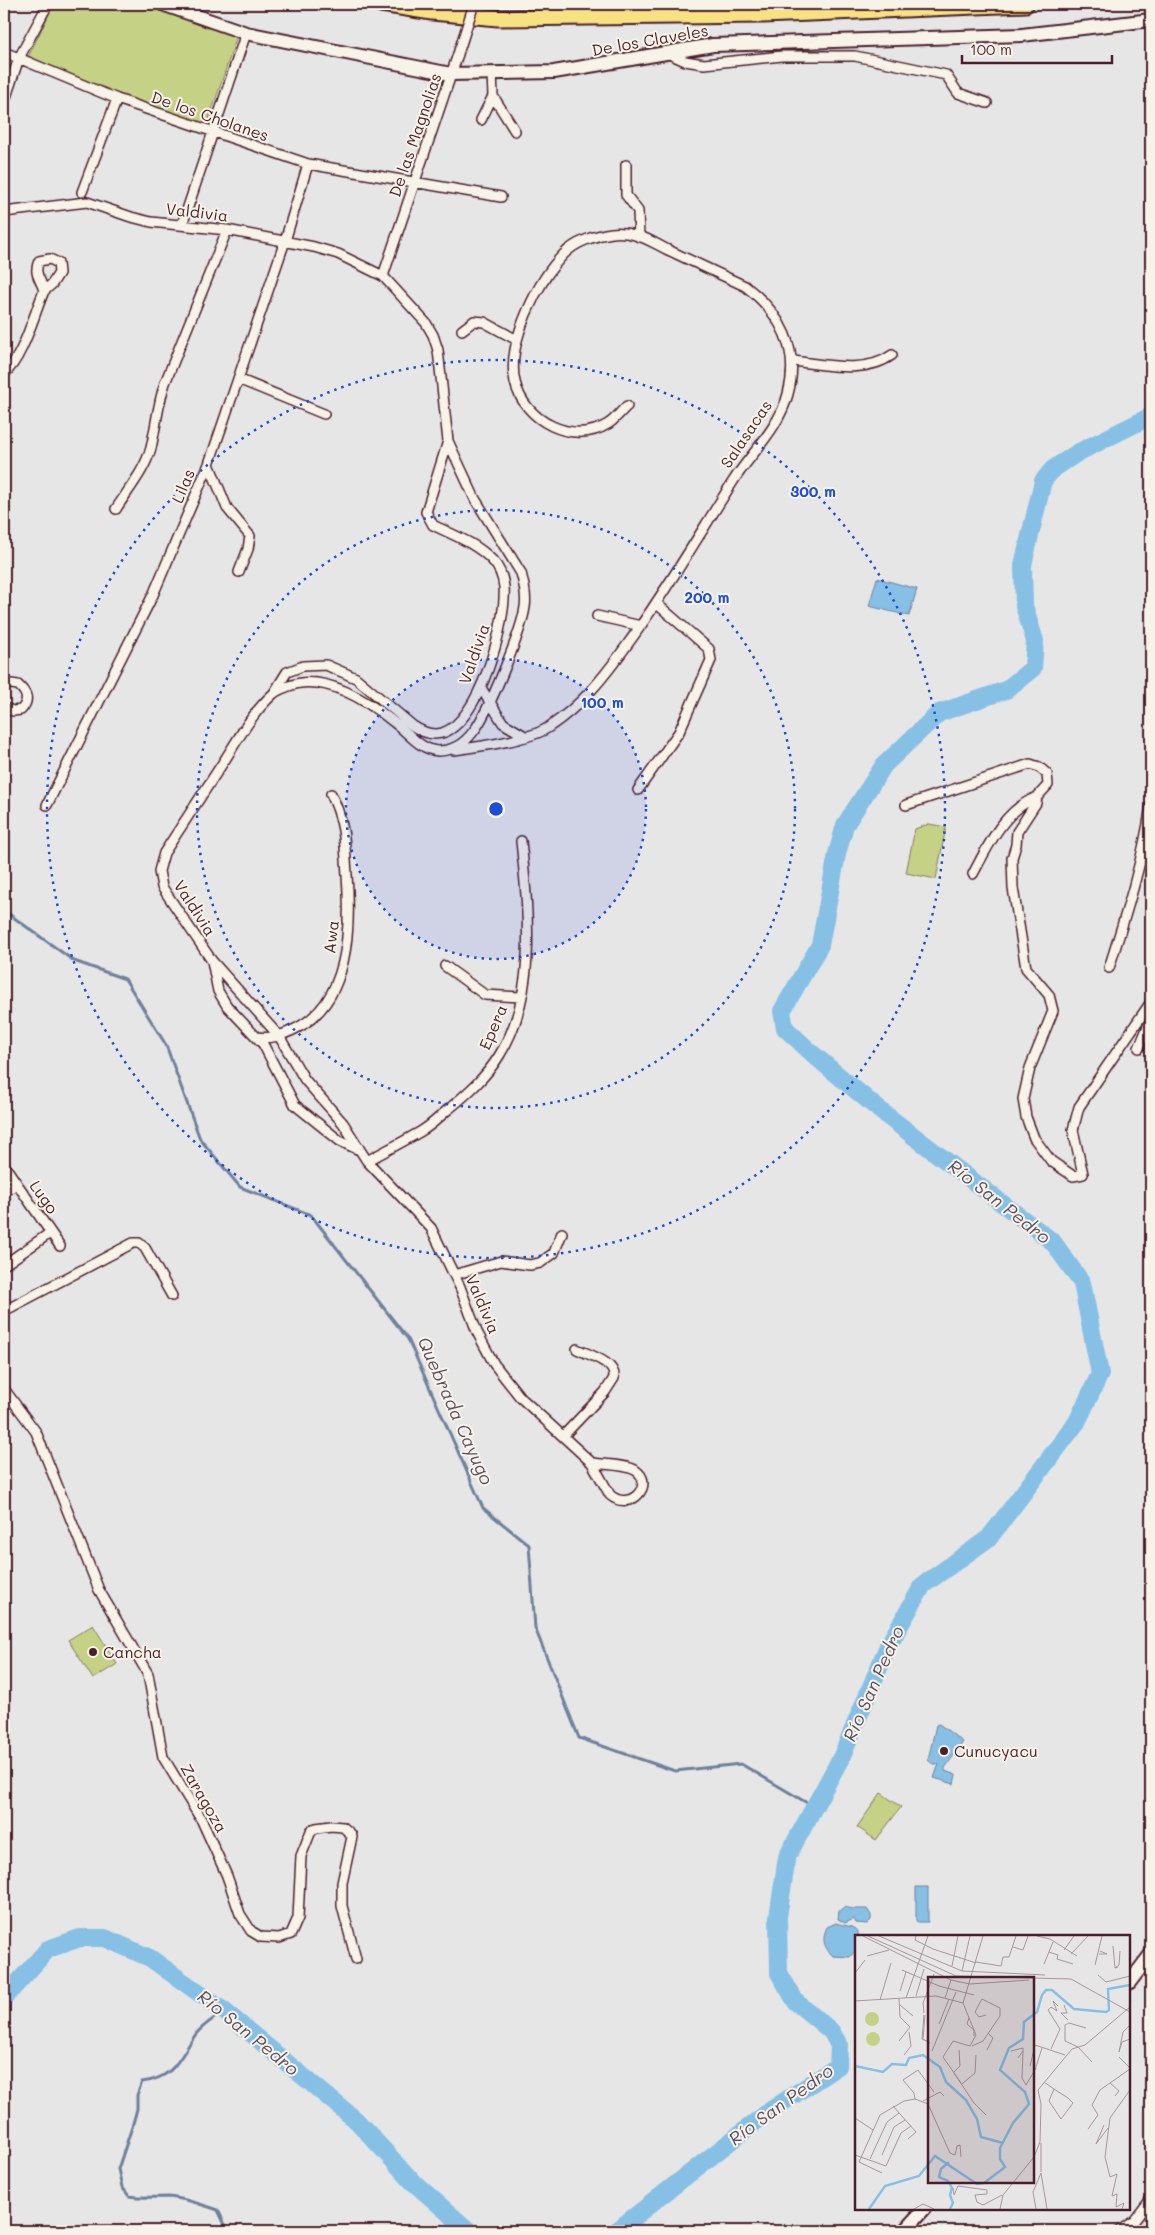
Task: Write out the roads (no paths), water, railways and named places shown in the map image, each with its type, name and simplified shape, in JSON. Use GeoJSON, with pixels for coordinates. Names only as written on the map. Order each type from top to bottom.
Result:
{"type":"FeatureCollection","features":[{"type":"Feature","properties":{"kind":"highway"},"geometry":{"type":"LineString","coordinates":[[381,4],[432,12],[498,18],[763,15],[1026,4]]}},
{"type":"Feature","properties":{"kind":"main road","name":"De los Claveles"},"geometry":{"type":"LineString","coordinates":[[162,4],[246,33],[452,74],[554,72],[713,44],[1022,35],[1151,20]]}},
{"type":"Feature","properties":{"kind":"main road"},"geometry":{"type":"LineString","coordinates":[[1130,1983],[1151,1954]]}},
{"type":"Feature","properties":{"kind":"main road"},"geometry":{"type":"LineString","coordinates":[[904,2231],[923,2210]]}},
{"type":"Feature","properties":{"kind":"street"},"geometry":{"type":"LineString","coordinates":[[4,104],[19,58],[48,4]]}},
{"type":"Feature","properties":{"kind":"street","name":"De las Magnolias"},"geometry":{"type":"LineString","coordinates":[[383,276],[474,4]]}},
{"type":"Feature","properties":{"kind":"street"},"geometry":{"type":"LineString","coordinates":[[182,225],[246,33]]}},
{"type":"Feature","properties":{"kind":"street","name":"De los Cholanes"},"geometry":{"type":"LineString","coordinates":[[4,52],[117,100],[308,164],[501,197]]}},
{"type":"Feature","properties":{"kind":"street"},"geometry":{"type":"LineString","coordinates":[[667,53],[685,61],[704,64],[782,56],[855,56],[946,75],[958,93],[987,103]]}},
{"type":"Feature","properties":{"kind":"street"},"geometry":{"type":"LineString","coordinates":[[481,120],[493,96],[492,73]]}},
{"type":"Feature","properties":{"kind":"street"},"geometry":{"type":"LineString","coordinates":[[493,96],[515,131]]}},
{"type":"Feature","properties":{"kind":"street"},"geometry":{"type":"LineString","coordinates":[[82,192],[117,100]]}},
{"type":"Feature","properties":{"kind":"street","name":"Lilas"},"geometry":{"type":"LineString","coordinates":[[47,805],[153,595],[209,464],[286,241],[308,164]]}},
{"type":"Feature","properties":{"kind":"street"},"geometry":{"type":"LineString","coordinates":[[626,165],[626,195],[638,211],[640,237]]}},
{"type":"Feature","properties":{"kind":"street","name":"Valdivia"},"geometry":{"type":"LineString","coordinates":[[4,212],[87,202],[131,217],[226,230],[286,241],[338,254],[383,276]]}},
{"type":"Feature","properties":{"kind":"street"},"geometry":{"type":"LineString","coordinates":[[116,509],[143,467],[151,449],[159,401],[165,383],[226,230]]}},
{"type":"Feature","properties":{"kind":"street","name":"Salasacas"},"geometry":{"type":"LineString","coordinates":[[397,719],[421,746],[429,750],[453,750],[486,746],[547,729],[573,709],[594,689],[657,604],[733,482],[779,418],[788,394],[792,361],[784,330],[778,319],[761,298],[745,286],[640,237],[612,233],[584,241],[565,252],[548,273],[527,313],[517,340],[514,360],[515,382],[524,401],[540,419],[556,429],[572,432],[591,431],[609,424],[627,406]]}},
{"type":"Feature","properties":{"kind":"street"},"geometry":{"type":"LineString","coordinates":[[383,276],[426,323],[433,335],[438,350],[448,440],[476,499],[521,573],[525,584],[525,606],[521,623],[490,701],[474,731],[453,750]]}},
{"type":"Feature","properties":{"kind":"street"},"geometry":{"type":"LineString","coordinates":[[4,374],[18,355],[44,291]]}},
{"type":"Feature","properties":{"kind":"street"},"geometry":{"type":"LineString","coordinates":[[462,330],[474,321],[484,322],[517,340]]}},
{"type":"Feature","properties":{"kind":"street"},"geometry":{"type":"LineString","coordinates":[[792,361],[864,366],[882,362],[892,355]]}},
{"type":"Feature","properties":{"kind":"street"},"geometry":{"type":"LineString","coordinates":[[238,379],[324,414]]}},
{"type":"Feature","properties":{"kind":"street","name":"Valdivia"},"geometry":{"type":"LineString","coordinates":[[448,440],[426,512],[428,519],[433,525],[475,546],[493,560],[501,574],[504,586],[504,607],[500,630],[481,688],[453,728],[442,733],[423,732],[397,719],[356,678],[326,666],[303,666],[287,672],[274,693],[253,716],[164,853],[159,871],[162,887],[212,961],[279,1036],[305,1080],[343,1124],[357,1149],[431,1228],[454,1275],[477,1332],[494,1364],[520,1397],[592,1463],[610,1495],[615,1499],[627,1501],[633,1499],[642,1490],[642,1480],[636,1471],[629,1468],[592,1463]]}},
{"type":"Feature","properties":{"kind":"street"},"geometry":{"type":"LineString","coordinates":[[209,464],[227,508],[250,536],[248,549],[239,572]]}},
{"type":"Feature","properties":{"kind":"street"},"geometry":{"type":"LineString","coordinates":[[638,790],[679,732],[711,660],[709,649],[657,604]]}},
{"type":"Feature","properties":{"kind":"street"},"geometry":{"type":"LineString","coordinates":[[597,616],[641,626]]}},
{"type":"Feature","properties":{"kind":"street"},"geometry":{"type":"LineString","coordinates":[[274,693],[291,685],[305,682],[323,683],[340,688],[397,719]]}},
{"type":"Feature","properties":{"kind":"street"},"geometry":{"type":"LineString","coordinates":[[4,684],[18,685],[27,697],[27,704],[21,710],[13,711],[4,708]]}},
{"type":"Feature","properties":{"kind":"street"},"geometry":{"type":"LineString","coordinates":[[481,688],[503,723],[525,736]]}},
{"type":"Feature","properties":{"kind":"street"},"geometry":{"type":"LineString","coordinates":[[906,805],[1030,764],[1039,767],[1047,774],[1048,785],[1037,797],[1016,809],[1000,827],[973,874]]}},
{"type":"Feature","properties":{"kind":"street","name":"Awa"},"geometry":{"type":"LineString","coordinates":[[257,1037],[279,1036],[299,1027],[313,1017],[324,1005],[343,963],[348,938],[349,904],[344,829],[339,811],[331,794]]}},
{"type":"Feature","properties":{"kind":"street"},"geometry":{"type":"LineString","coordinates":[[1037,797],[1036,803],[1018,832],[1012,858],[1013,888],[1026,968],[1049,995],[1053,1011],[1030,1068],[1024,1099],[1026,1117],[1034,1138],[1051,1162],[1064,1172],[1073,1176],[1082,1174],[1073,1130],[1079,1107],[1151,1002]]}},
{"type":"Feature","properties":{"kind":"street"},"geometry":{"type":"LineString","coordinates":[[1109,968],[1136,881],[1151,805]]}},
{"type":"Feature","properties":{"kind":"street","name":"Epera"},"geometry":{"type":"LineString","coordinates":[[367,1161],[424,1129],[472,1090],[499,1057],[507,1041],[515,1021],[521,997],[529,927],[521,841]]}},
{"type":"Feature","properties":{"kind":"street","name":"Valdivia"},"geometry":{"type":"LineString","coordinates":[[212,961],[218,991],[226,1006],[263,1044],[295,1105],[340,1141],[357,1149]]}},
{"type":"Feature","properties":{"kind":"street"},"geometry":{"type":"LineString","coordinates":[[445,966],[485,995],[521,997]]}},
{"type":"Feature","properties":{"kind":"street"},"geometry":{"type":"LineString","coordinates":[[1139,1048],[1151,1019]]}},
{"type":"Feature","properties":{"kind":"street","name":"Lugo"},"geometry":{"type":"LineString","coordinates":[[4,1165],[60,1246]]}},
{"type":"Feature","properties":{"kind":"street"},"geometry":{"type":"LineString","coordinates":[[4,1192],[17,1184]]}},
{"type":"Feature","properties":{"kind":"street"},"geometry":{"type":"LineString","coordinates":[[4,1265],[50,1233]]}},
{"type":"Feature","properties":{"kind":"street"},"geometry":{"type":"LineString","coordinates":[[454,1275],[501,1261],[530,1265],[540,1263],[554,1253],[562,1234]]}},
{"type":"Feature","properties":{"kind":"street"},"geometry":{"type":"LineString","coordinates":[[4,1311],[133,1243],[139,1243],[145,1248],[172,1296]]}},
{"type":"Feature","properties":{"kind":"street"},"geometry":{"type":"LineString","coordinates":[[562,1436],[605,1392],[614,1378],[612,1369],[608,1365],[577,1349]]}},
{"type":"Feature","properties":{"kind":"street","name":"Zaragoza"},"geometry":{"type":"LineString","coordinates":[[4,1389],[36,1432],[99,1590],[148,1674],[163,1757],[202,1821],[227,1876],[240,1914],[251,1931],[261,1937],[279,1938],[291,1934],[298,1918],[301,1856],[311,1831],[316,1828],[331,1826],[343,1827],[352,1837],[342,1883],[342,1906],[356,1959]]}},
{"type":"Feature","properties":{"kind":"street"},"geometry":{"type":"LineString","coordinates":[[1119,2231],[1128,2226],[1151,2199]]}},
{"type":"Feature","properties":{"kind":"water"},"geometry":{"type":"Polygon","coordinates":[[[877,578],[917,589],[909,616],[869,606],[877,578]]]}},
{"type":"Feature","properties":{"kind":"water","name":"Cunucyacu"},"geometry":{"type":"Polygon","coordinates":[[[939,1724],[963,1742],[945,1768],[945,1771],[956,1775],[954,1784],[934,1778],[939,1764],[933,1764],[928,1760],[936,1725],[939,1724]]]}},
{"type":"Feature","properties":{"kind":"water"},"geometry":{"type":"Polygon","coordinates":[[[916,1887],[928,1887],[928,1922],[916,1922],[916,1887]]]}},
{"type":"Feature","properties":{"kind":"water"},"geometry":{"type":"Polygon","coordinates":[[[844,1907],[867,1909],[871,1915],[871,1920],[867,1924],[856,1923],[854,1919],[845,1923],[838,1919],[839,1911],[844,1907]]]}},
{"type":"Feature","properties":{"kind":"water"},"geometry":{"type":"Polygon","coordinates":[[[836,1923],[856,1929],[859,1935],[855,1935],[855,1951],[850,1957],[833,1956],[827,1950],[824,1936],[827,1927],[836,1923]]]}},
{"type":"Feature","properties":{"kind":"waterway","name":"Río San Pedro"},"geometry":{"type":"LineString","coordinates":[[616,2231],[768,2112],[838,2066],[839,2045],[831,2031],[796,2002],[779,1973],[778,1917],[787,1857],[842,1756],[888,1646],[923,1585],[989,1538],[1077,1422],[1100,1374],[1082,1283],[1053,1242],[882,1112],[815,1056],[785,1028],[782,1011],[820,945],[837,854],[845,825],[884,765],[939,713],[1006,690],[1033,668],[1035,641],[1024,606],[1023,565],[1043,481],[1053,469],[1077,453],[1151,416]]}},
{"type":"Feature","properties":{"kind":"waterway","name":"Quebrada Cayugo"},"geometry":{"type":"LineString","coordinates":[[4,906],[6,912],[74,961],[125,979],[166,1045],[200,1139],[240,1187],[311,1215],[408,1339],[483,1508],[529,1545],[535,1628],[579,1738],[675,1771],[741,1764],[814,1807]]}},
{"type":"Feature","properties":{"kind":"waterway","name":"Río San Pedro"},"geometry":{"type":"LineString","coordinates":[[4,1998],[48,1949],[80,1938],[105,1938],[150,1958],[224,2011],[357,2121],[412,2181],[469,2231]]}},
{"type":"Feature","properties":{"kind":"waterway"},"geometry":{"type":"LineString","coordinates":[[224,2011],[196,2034],[175,2066],[162,2076],[142,2082],[137,2095],[137,2109],[118,2169],[122,2187],[129,2196],[168,2197],[218,2210],[228,2231]]}},
{"type":"Feature","properties":{"kind":"place","name":"Cancha"},"geometry":{"type":"Point","coordinates":[93,1652]}},
{"type":"Feature","properties":{"kind":"place","name":"Cunucyacu"},"geometry":{"type":"Point","coordinates":[944,1751]}}]}
